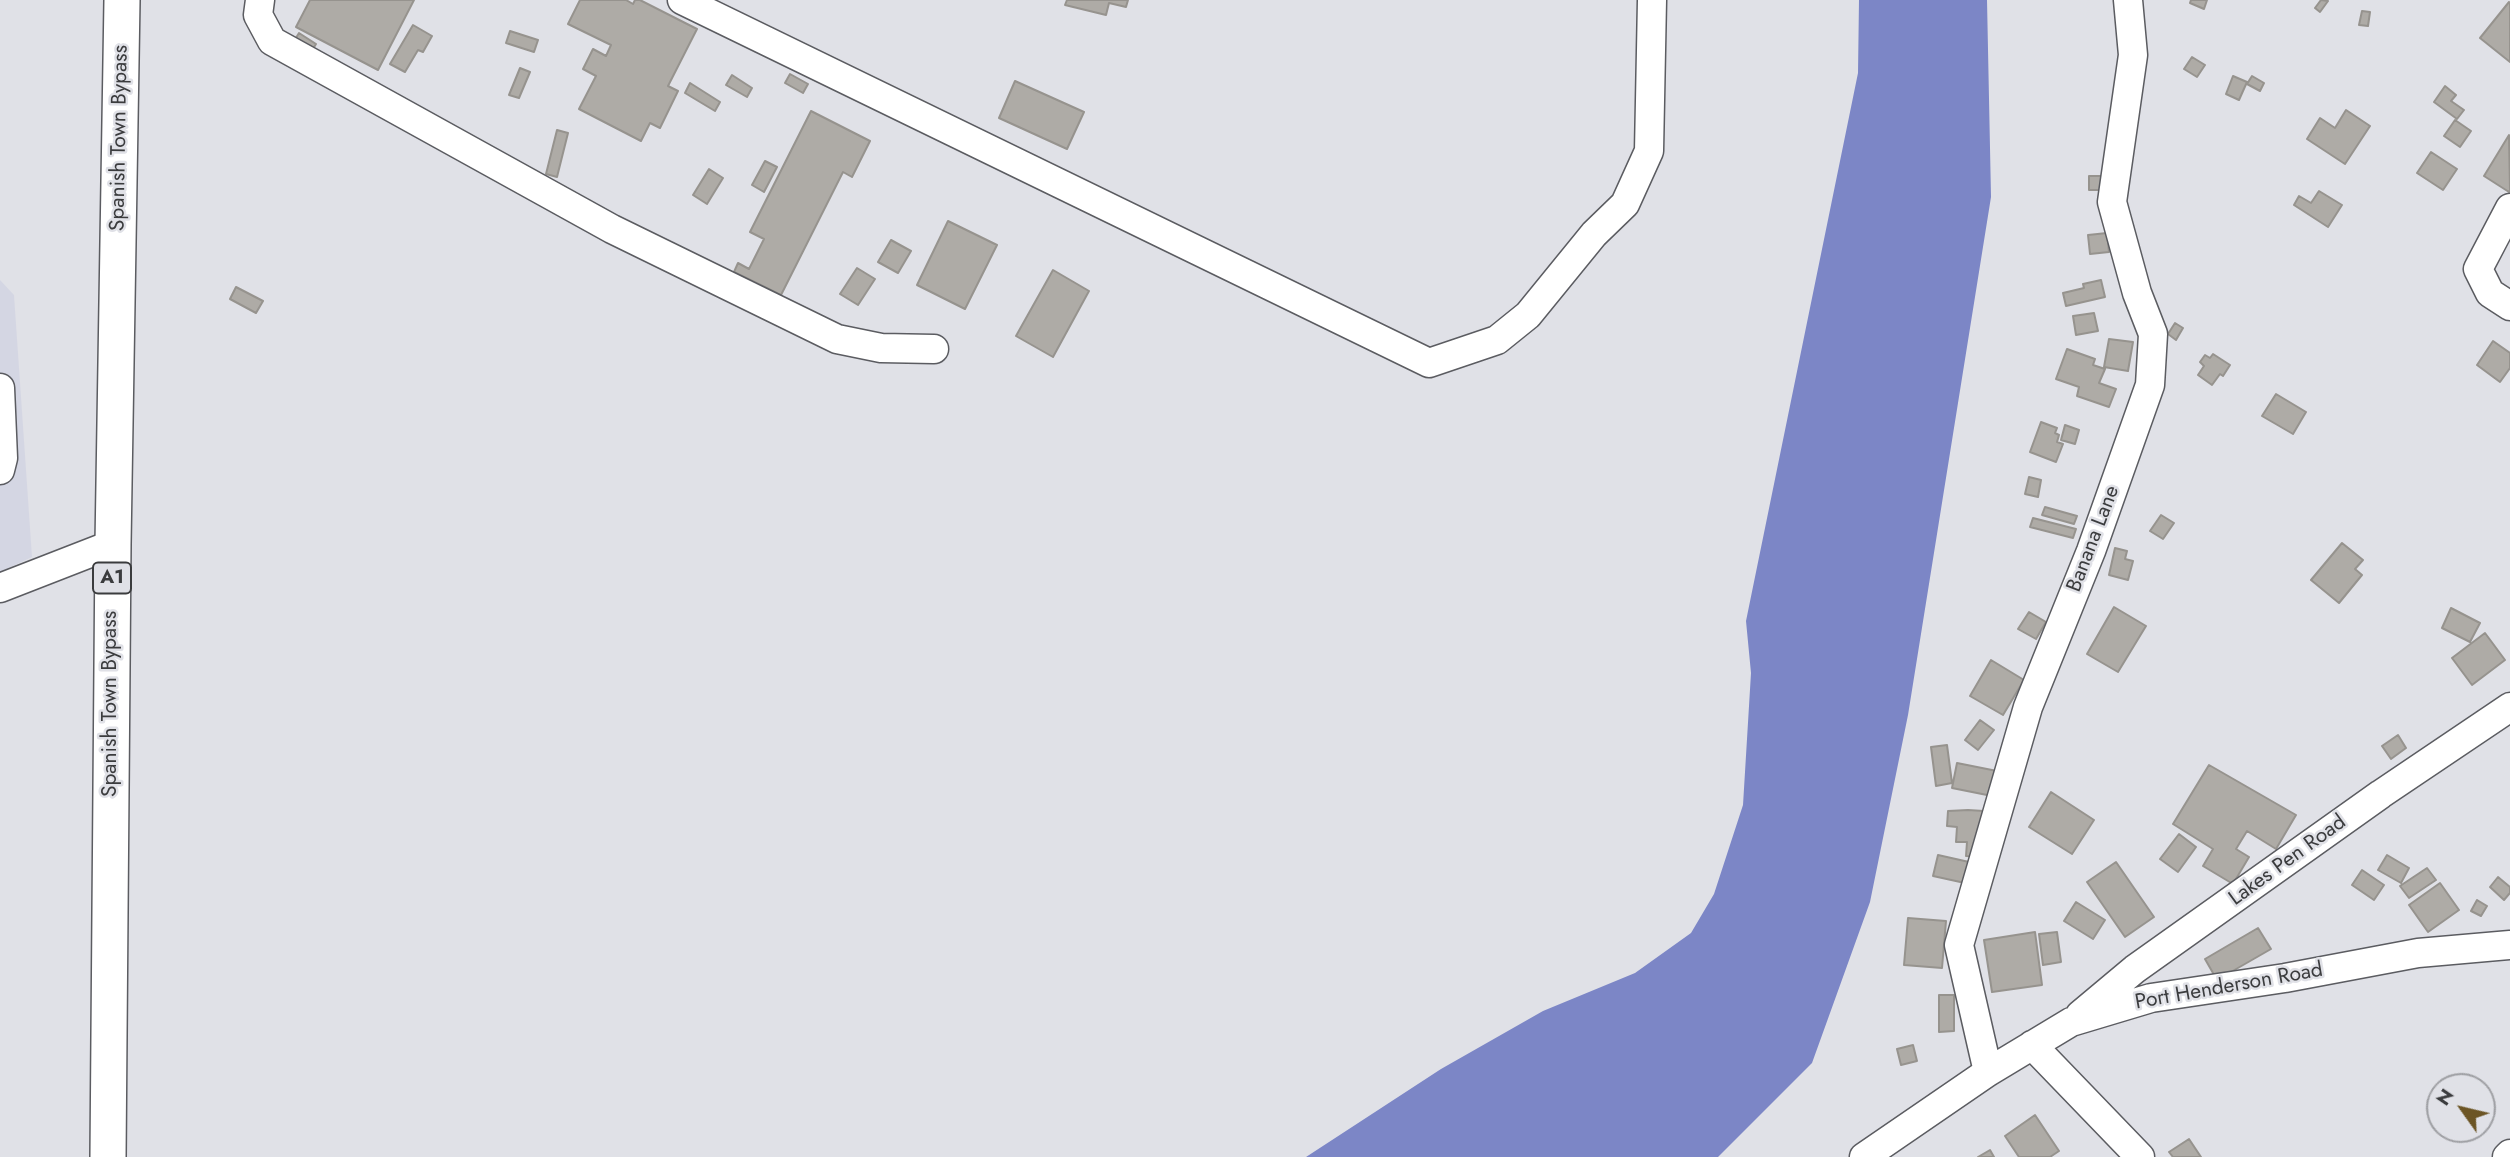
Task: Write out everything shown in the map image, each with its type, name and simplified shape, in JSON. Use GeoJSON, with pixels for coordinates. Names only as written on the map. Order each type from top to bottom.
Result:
{"type":"FeatureCollection","features":[{"type":"Feature","properties":{"kind":"main road","name":"Spanish Town Bypass"},"geometry":{"type":"LineString","coordinates":[[108,1157],[113,544],[122,0]]}},
{"type":"Feature","properties":{"kind":"street"},"geometry":{"type":"LineString","coordinates":[[260,0],[258,15],[272,41],[612,229],[838,339],[881,348],[934,349]]}},
{"type":"Feature","properties":{"kind":"street"},"geometry":{"type":"LineString","coordinates":[[682,0],[1429,363],[1497,340],[1528,316],[1594,234],[1625,204],[1648,151],[1653,0]]}},
{"type":"Feature","properties":{"kind":"street","name":"Banana Lane"},"geometry":{"type":"LineString","coordinates":[[1988,1072],[1959,945],[2028,707],[2091,551],[2150,385],[2153,334],[2137,293],[2112,202],[2133,55],[2128,0]]}},
{"type":"Feature","properties":{"kind":"street"},"geometry":{"type":"LineString","coordinates":[[2510,208],[2478,269],[2490,293],[2510,306]]}},
{"type":"Feature","properties":{"kind":"street"},"geometry":{"type":"LineString","coordinates":[[0,388],[4,458],[0,470]]}},
{"type":"Feature","properties":{"kind":"street"},"geometry":{"type":"LineString","coordinates":[[0,588],[113,544]]}},
{"type":"Feature","properties":{"kind":"street","name":"Lakes Pen Road"},"geometry":{"type":"LineString","coordinates":[[2071,1022],[2135,969],[2381,794],[2510,707]]}},
{"type":"Feature","properties":{"kind":"street","name":"Port Henderson Road"},"geometry":{"type":"LineString","coordinates":[[1864,1157],[1988,1072],[2071,1022],[2151,998],[2285,978],[2418,953],[2510,945]]}},
{"type":"Feature","properties":{"kind":"street"},"geometry":{"type":"LineString","coordinates":[[2032,1045],[2140,1157]]}},
{"type":"Feature","properties":{"kind":"shaded area"},"geometry":{"type":"Polygon","coordinates":[[[0,280],[14,295],[32,557],[0,572],[0,280]]]}},
{"type":"Feature","properties":{"kind":"water"},"geometry":{"type":"Polygon","coordinates":[[[1859,0],[1987,0],[1991,197],[1908,715],[1870,902],[1812,1063],[1718,1157],[1306,1157],[1441,1069],[1543,1011],[1635,973],[1691,933],[1714,894],[1743,805],[1751,673],[1746,621],[1858,73],[1859,0]]]}},
{"type":"Feature","properties":{"kind":"building"},"geometry":{"type":"Polygon","coordinates":[[[310,0],[414,0],[378,70],[296,27],[310,0]]]}},
{"type":"Feature","properties":{"kind":"building"},"geometry":{"type":"Polygon","coordinates":[[[580,0],[626,0],[633,4],[635,0],[640,0],[697,29],[668,86],[678,91],[660,128],[650,123],[641,141],[579,109],[596,76],[583,69],[593,49],[606,56],[611,45],[568,24],[580,0]]]}},
{"type":"Feature","properties":{"kind":"building"},"geometry":{"type":"Polygon","coordinates":[[[1067,0],[1128,0],[1126,7],[1109,3],[1106,15],[1065,5],[1067,0]]]}},
{"type":"Feature","properties":{"kind":"building"},"geometry":{"type":"Polygon","coordinates":[[[2191,0],[2207,0],[2204,9],[2190,3],[2191,0]]]}},
{"type":"Feature","properties":{"kind":"building"},"geometry":{"type":"Polygon","coordinates":[[[2321,0],[2328,1],[2320,12],[2315,8],[2321,0]]]}},
{"type":"Feature","properties":{"kind":"building"},"geometry":{"type":"Polygon","coordinates":[[[2510,3],[2510,62],[2480,38],[2510,3]]]}},
{"type":"Feature","properties":{"kind":"building"},"geometry":{"type":"Polygon","coordinates":[[[2362,11],[2370,12],[2368,26],[2359,25],[2362,11]]]}},
{"type":"Feature","properties":{"kind":"building"},"geometry":{"type":"Polygon","coordinates":[[[413,25],[432,36],[423,52],[418,50],[405,72],[390,64],[413,25]]]}},
{"type":"Feature","properties":{"kind":"building"},"geometry":{"type":"Polygon","coordinates":[[[510,31],[538,40],[534,52],[506,43],[510,31]]]}},
{"type":"Feature","properties":{"kind":"building"},"geometry":{"type":"Polygon","coordinates":[[[299,33],[316,44],[308,57],[291,46],[299,33]]]}},
{"type":"Feature","properties":{"kind":"building"},"geometry":{"type":"Polygon","coordinates":[[[2192,57],[2205,65],[2197,77],[2184,69],[2192,57]]]}},
{"type":"Feature","properties":{"kind":"building"},"geometry":{"type":"Polygon","coordinates":[[[520,68],[530,72],[519,98],[509,95],[520,68]]]}},
{"type":"Feature","properties":{"kind":"building"},"geometry":{"type":"Polygon","coordinates":[[[790,74],[808,84],[803,93],[785,83],[790,74]]]}},
{"type":"Feature","properties":{"kind":"building"},"geometry":{"type":"Polygon","coordinates":[[[732,75],[752,88],[747,97],[726,85],[732,75]]]}},
{"type":"Feature","properties":{"kind":"building"},"geometry":{"type":"Polygon","coordinates":[[[2233,76],[2247,82],[2239,100],[2226,94],[2233,76]]]}},
{"type":"Feature","properties":{"kind":"building"},"geometry":{"type":"Polygon","coordinates":[[[2252,76],[2264,83],[2260,91],[2247,84],[2252,76]]]}},
{"type":"Feature","properties":{"kind":"building"},"geometry":{"type":"Polygon","coordinates":[[[1015,81],[1084,112],[1067,149],[999,118],[1015,81]]]}},
{"type":"Feature","properties":{"kind":"building"},"geometry":{"type":"Polygon","coordinates":[[[690,83],[720,102],[715,111],[685,93],[690,83]]]}},
{"type":"Feature","properties":{"kind":"building"},"geometry":{"type":"Polygon","coordinates":[[[2445,86],[2456,95],[2451,101],[2464,110],[2457,119],[2434,102],[2445,86]]]}},
{"type":"Feature","properties":{"kind":"building"},"geometry":{"type":"Polygon","coordinates":[[[2346,110],[2370,126],[2345,164],[2307,139],[2320,118],[2335,128],[2346,110]]]}},
{"type":"Feature","properties":{"kind":"building"},"geometry":{"type":"Polygon","coordinates":[[[811,111],[870,141],[852,177],[843,172],[781,295],[734,272],[738,263],[749,269],[764,239],[750,232],[811,111]]]}},
{"type":"Feature","properties":{"kind":"building"},"geometry":{"type":"Polygon","coordinates":[[[2455,120],[2471,131],[2460,147],[2444,136],[2455,120]]]}},
{"type":"Feature","properties":{"kind":"building"},"geometry":{"type":"Polygon","coordinates":[[[557,130],[568,133],[557,177],[546,174],[557,130]]]}},
{"type":"Feature","properties":{"kind":"building"},"geometry":{"type":"Polygon","coordinates":[[[2509,135],[2510,190],[2509,192],[2484,176],[2509,135]]]}},
{"type":"Feature","properties":{"kind":"building"},"geometry":{"type":"Polygon","coordinates":[[[2431,152],[2457,169],[2443,190],[2417,173],[2431,152]]]}},
{"type":"Feature","properties":{"kind":"building"},"geometry":{"type":"Polygon","coordinates":[[[765,161],[777,167],[764,192],[752,185],[765,161]]]}},
{"type":"Feature","properties":{"kind":"building"},"geometry":{"type":"Polygon","coordinates":[[[709,169],[723,178],[707,204],[693,195],[709,169]]]}},
{"type":"Feature","properties":{"kind":"building"},"geometry":{"type":"Polygon","coordinates":[[[2089,176],[2104,176],[2104,190],[2089,190],[2089,176]]]}},
{"type":"Feature","properties":{"kind":"building"},"geometry":{"type":"Polygon","coordinates":[[[2319,191],[2342,205],[2328,227],[2294,205],[2299,196],[2311,203],[2319,191]]]}},
{"type":"Feature","properties":{"kind":"building"},"geometry":{"type":"Polygon","coordinates":[[[948,221],[997,245],[965,309],[917,285],[948,221]]]}},
{"type":"Feature","properties":{"kind":"building"},"geometry":{"type":"Polygon","coordinates":[[[2107,233],[2109,252],[2090,254],[2088,235],[2107,233]]]}},
{"type":"Feature","properties":{"kind":"building"},"geometry":{"type":"Polygon","coordinates":[[[891,240],[911,251],[898,273],[878,262],[891,240]]]}},
{"type":"Feature","properties":{"kind":"building"},"geometry":{"type":"Polygon","coordinates":[[[857,268],[875,279],[858,305],[840,294],[857,268]]]}},
{"type":"Feature","properties":{"kind":"building"},"geometry":{"type":"Polygon","coordinates":[[[1053,270],[1089,291],[1053,357],[1016,336],[1053,270]]]}},
{"type":"Feature","properties":{"kind":"building"},"geometry":{"type":"Polygon","coordinates":[[[2101,280],[2105,297],[2066,306],[2063,293],[2101,280]]]}},
{"type":"Feature","properties":{"kind":"building"},"geometry":{"type":"Polygon","coordinates":[[[236,287],[263,301],[256,313],[230,299],[236,287]]]}},
{"type":"Feature","properties":{"kind":"building"},"geometry":{"type":"Polygon","coordinates":[[[2094,313],[2098,331],[2076,335],[2073,316],[2094,313]]]}},
{"type":"Feature","properties":{"kind":"building"},"geometry":{"type":"Polygon","coordinates":[[[2175,323],[2183,328],[2176,340],[2168,334],[2175,323]]]}},
{"type":"Feature","properties":{"kind":"building"},"geometry":{"type":"Polygon","coordinates":[[[2109,339],[2133,342],[2128,371],[2104,367],[2109,339]]]}},
{"type":"Feature","properties":{"kind":"building"},"geometry":{"type":"Polygon","coordinates":[[[2493,341],[2510,353],[2510,368],[2500,382],[2477,365],[2493,341]]]}},
{"type":"Feature","properties":{"kind":"building"},"geometry":{"type":"Polygon","coordinates":[[[2067,349],[2095,359],[2093,365],[2105,369],[2099,383],[2116,389],[2109,407],[2077,396],[2079,387],[2056,379],[2067,349]]]}},
{"type":"Feature","properties":{"kind":"building"},"geometry":{"type":"Polygon","coordinates":[[[2213,354],[2230,365],[2223,376],[2220,374],[2212,385],[2198,375],[2204,366],[2200,362],[2205,355],[2210,358],[2213,354]]]}},
{"type":"Feature","properties":{"kind":"building"},"geometry":{"type":"Polygon","coordinates":[[[2276,394],[2306,412],[2293,434],[2262,416],[2276,394]]]}},
{"type":"Feature","properties":{"kind":"building"},"geometry":{"type":"Polygon","coordinates":[[[2041,422],[2057,428],[2057,442],[2063,444],[2056,462],[2030,452],[2041,422]]]}},
{"type":"Feature","properties":{"kind":"building"},"geometry":{"type":"Polygon","coordinates":[[[2065,425],[2079,430],[2075,444],[2061,440],[2065,425]]]}},
{"type":"Feature","properties":{"kind":"building"},"geometry":{"type":"Polygon","coordinates":[[[2029,477],[2041,480],[2038,497],[2025,494],[2029,477]]]}},
{"type":"Feature","properties":{"kind":"building"},"geometry":{"type":"Polygon","coordinates":[[[2045,507],[2077,516],[2074,524],[2042,515],[2045,507]]]}},
{"type":"Feature","properties":{"kind":"building"},"geometry":{"type":"Polygon","coordinates":[[[2161,515],[2174,523],[2163,539],[2150,531],[2161,515]]]}},
{"type":"Feature","properties":{"kind":"building"},"geometry":{"type":"Polygon","coordinates":[[[2033,518],[2076,529],[2073,538],[2030,527],[2033,518]]]}},
{"type":"Feature","properties":{"kind":"building"},"geometry":{"type":"Polygon","coordinates":[[[2342,543],[2363,560],[2355,569],[2362,575],[2339,603],[2311,580],[2342,543]]]}},
{"type":"Feature","properties":{"kind":"building"},"geometry":{"type":"Polygon","coordinates":[[[2115,548],[2127,551],[2125,559],[2133,561],[2128,580],[2109,575],[2115,548]]]}},
{"type":"Feature","properties":{"kind":"building"},"geometry":{"type":"Polygon","coordinates":[[[2114,607],[2146,626],[2118,672],[2087,654],[2114,607]]]}},
{"type":"Feature","properties":{"kind":"building"},"geometry":{"type":"Polygon","coordinates":[[[2451,608],[2480,623],[2470,642],[2442,628],[2451,608]]]}},
{"type":"Feature","properties":{"kind":"building"},"geometry":{"type":"Polygon","coordinates":[[[2029,612],[2046,622],[2036,639],[2018,629],[2029,612]]]}},
{"type":"Feature","properties":{"kind":"building"},"geometry":{"type":"Polygon","coordinates":[[[2485,633],[2505,660],[2472,685],[2452,658],[2485,633]]]}},
{"type":"Feature","properties":{"kind":"building"},"geometry":{"type":"Polygon","coordinates":[[[1991,660],[2024,680],[2003,715],[1970,696],[1991,660]]]}},
{"type":"Feature","properties":{"kind":"building"},"geometry":{"type":"Polygon","coordinates":[[[1980,720],[1994,730],[1978,750],[1965,740],[1980,720]]]}},
{"type":"Feature","properties":{"kind":"building"},"geometry":{"type":"Polygon","coordinates":[[[2398,735],[2406,748],[2391,759],[2382,746],[2398,735]]]}},
{"type":"Feature","properties":{"kind":"building"},"geometry":{"type":"Polygon","coordinates":[[[1947,745],[1952,783],[1936,786],[1931,747],[1947,745]]]}},
{"type":"Feature","properties":{"kind":"building"},"geometry":{"type":"Polygon","coordinates":[[[1957,763],[1997,771],[1992,796],[1952,788],[1957,763]]]}},
{"type":"Feature","properties":{"kind":"building"},"geometry":{"type":"Polygon","coordinates":[[[2209,765],[2296,815],[2276,849],[2247,831],[2236,849],[2249,857],[2233,884],[2203,866],[2213,849],[2173,824],[2209,765]]]}},
{"type":"Feature","properties":{"kind":"building"},"geometry":{"type":"Polygon","coordinates":[[[2051,792],[2094,820],[2072,854],[2029,827],[2051,792]]]}},
{"type":"Feature","properties":{"kind":"building"},"geometry":{"type":"Polygon","coordinates":[[[1948,811],[1984,811],[1981,857],[1966,856],[1967,842],[1956,842],[1957,827],[1947,826],[1948,811]]]}},
{"type":"Feature","properties":{"kind":"building"},"geometry":{"type":"Polygon","coordinates":[[[2179,834],[2196,847],[2178,872],[2160,859],[2179,834]]]}},
{"type":"Feature","properties":{"kind":"building"},"geometry":{"type":"Polygon","coordinates":[[[1938,855],[1978,864],[1974,885],[1933,876],[1938,855]]]}},
{"type":"Feature","properties":{"kind":"building"},"geometry":{"type":"Polygon","coordinates":[[[2387,855],[2409,868],[2401,883],[2378,870],[2387,855]]]}},
{"type":"Feature","properties":{"kind":"building"},"geometry":{"type":"Polygon","coordinates":[[[2116,862],[2154,917],[2125,937],[2087,882],[2116,862]]]}},
{"type":"Feature","properties":{"kind":"building"},"geometry":{"type":"Polygon","coordinates":[[[2427,868],[2436,880],[2409,898],[2400,886],[2427,868]]]}},
{"type":"Feature","properties":{"kind":"building"},"geometry":{"type":"Polygon","coordinates":[[[2362,870],[2384,885],[2374,900],[2352,885],[2362,870]]]}},
{"type":"Feature","properties":{"kind":"building"},"geometry":{"type":"Polygon","coordinates":[[[2498,877],[2510,887],[2510,893],[2504,900],[2490,887],[2498,877]]]}},
{"type":"Feature","properties":{"kind":"building"},"geometry":{"type":"Polygon","coordinates":[[[2440,883],[2459,910],[2428,932],[2409,905],[2440,883]]]}},
{"type":"Feature","properties":{"kind":"building"},"geometry":{"type":"Polygon","coordinates":[[[2477,900],[2487,906],[2481,916],[2471,911],[2477,900]]]}},
{"type":"Feature","properties":{"kind":"building"},"geometry":{"type":"Polygon","coordinates":[[[2076,902],[2105,920],[2093,939],[2064,921],[2076,902]]]}},
{"type":"Feature","properties":{"kind":"building"},"geometry":{"type":"Polygon","coordinates":[[[1908,918],[1946,921],[1942,968],[1904,965],[1908,918]]]}},
{"type":"Feature","properties":{"kind":"building"},"geometry":{"type":"Polygon","coordinates":[[[2258,928],[2271,949],[2217,980],[2205,959],[2258,928]]]}},
{"type":"Feature","properties":{"kind":"building"},"geometry":{"type":"Polygon","coordinates":[[[2035,932],[2042,985],[1992,992],[1984,940],[2035,932]]]}},
{"type":"Feature","properties":{"kind":"building"},"geometry":{"type":"Polygon","coordinates":[[[2057,932],[2061,962],[2043,965],[2039,934],[2057,932]]]}},
{"type":"Feature","properties":{"kind":"building"},"geometry":{"type":"Polygon","coordinates":[[[1939,995],[1954,995],[1954,1031],[1939,1032],[1939,995]]]}},
{"type":"Feature","properties":{"kind":"building"},"geometry":{"type":"Polygon","coordinates":[[[1913,1045],[1917,1061],[1901,1065],[1897,1049],[1913,1045]]]}},
{"type":"Feature","properties":{"kind":"building"},"geometry":{"type":"Polygon","coordinates":[[[2035,1115],[2059,1151],[2050,1157],[2019,1157],[2005,1136],[2035,1115]]]}},
{"type":"Feature","properties":{"kind":"building"},"geometry":{"type":"Polygon","coordinates":[[[2189,1139],[2201,1157],[2173,1157],[2169,1152],[2189,1139]]]}},
{"type":"Feature","properties":{"kind":"building"},"geometry":{"type":"Polygon","coordinates":[[[1990,1150],[1994,1157],[1978,1157],[1990,1150]]]}}]}
